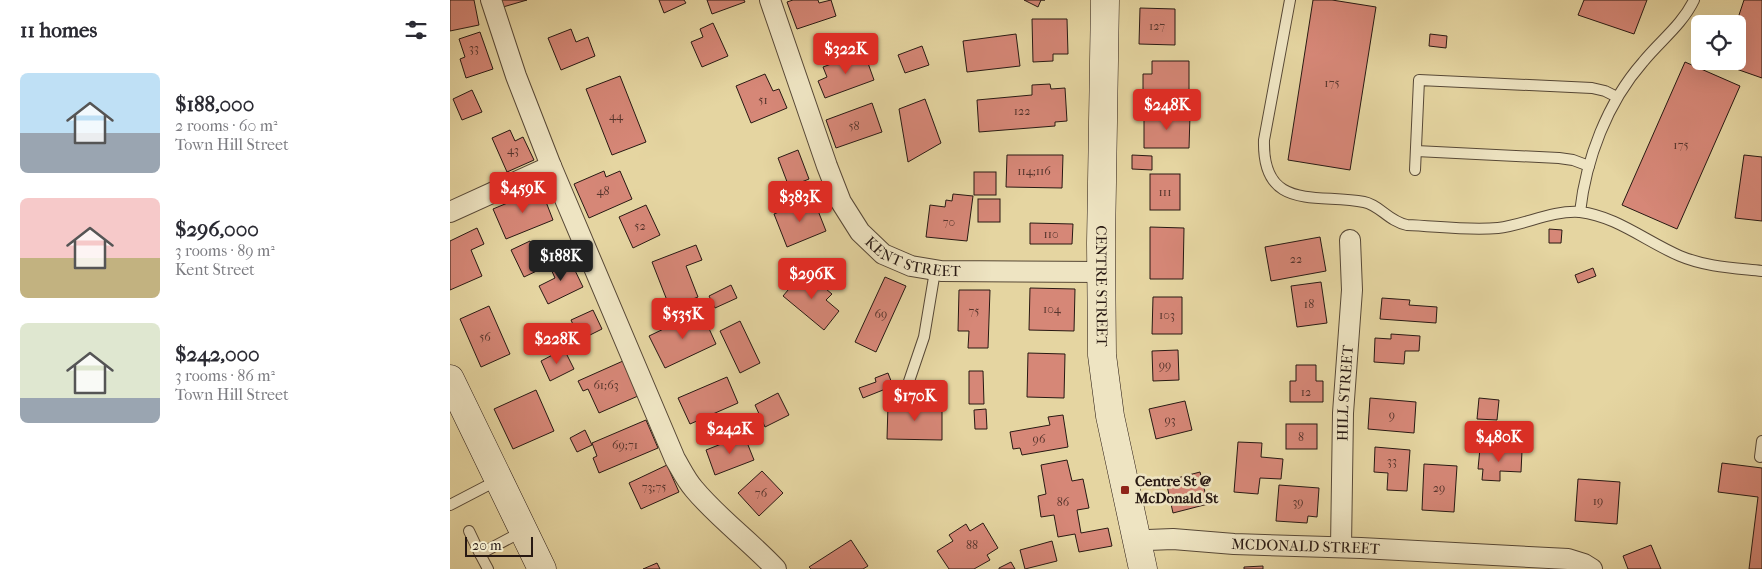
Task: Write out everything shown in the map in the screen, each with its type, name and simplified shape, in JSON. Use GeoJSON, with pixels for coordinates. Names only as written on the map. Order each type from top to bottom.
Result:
{"type":"FeatureCollection","features":[{"type":"Feature","properties":{"kind":"main road","name":"CENTRE STREET"},"geometry":{"type":"LineString","coordinates":[[1105,0],[1101,272],[1103,375],[1142,569]]}},
{"type":"Feature","properties":{"kind":"main road"},"geometry":{"type":"LineString","coordinates":[[450,379],[540,568]]}},
{"type":"Feature","properties":{"kind":"street"},"geometry":{"type":"LineString","coordinates":[[491,0],[516,76],[551,166],[675,459],[683,474],[698,494],[762,553],[776,569]]}},
{"type":"Feature","properties":{"kind":"street","name":"KENT STREET"},"geometry":{"type":"LineString","coordinates":[[770,0],[833,184],[850,218],[865,238],[882,254],[910,266],[935,270],[1101,272]]}},
{"type":"Feature","properties":{"kind":"street"},"geometry":{"type":"LineString","coordinates":[[450,212],[551,166]]}},
{"type":"Feature","properties":{"kind":"street","name":"HILL STREET"},"geometry":{"type":"LineString","coordinates":[[1341,547],[1343,413],[1352,290],[1350,240]]}},
{"type":"Feature","properties":{"kind":"street","name":"MCDONALD STREET"},"geometry":{"type":"LineString","coordinates":[[1137,542],[1173,539],[1234,544],[1341,547],[1568,559],[1577,560],[1592,569]]}},
{"type":"Feature","properties":{"kind":"lane"},"geometry":{"type":"LineString","coordinates":[[1290,0],[1264,140],[1265,164],[1280,188],[1304,197],[1370,203],[1394,222],[1407,225],[1494,228],[1510,226],[1557,214],[1580,212],[1615,223],[1692,261],[1762,271]]}},
{"type":"Feature","properties":{"kind":"lane"},"geometry":{"type":"LineString","coordinates":[[1580,212],[1582,192],[1589,166],[1604,125],[1617,97],[1644,60],[1682,20],[1694,0]]}},
{"type":"Feature","properties":{"kind":"lane"},"geometry":{"type":"LineString","coordinates":[[1415,170],[1419,80],[1592,88],[1605,91],[1617,97]]}},
{"type":"Feature","properties":{"kind":"lane"},"geometry":{"type":"LineString","coordinates":[[1416,151],[1558,158],[1573,160],[1589,166]]}},
{"type":"Feature","properties":{"kind":"lane"},"geometry":{"type":"LineString","coordinates":[[904,396],[924,338],[935,270]]}},
{"type":"Feature","properties":{"kind":"lane"},"geometry":{"type":"LineString","coordinates":[[1760,457],[1762,441]]}},
{"type":"Feature","properties":{"kind":"lane"},"geometry":{"type":"LineString","coordinates":[[450,505],[498,480]]}},
{"type":"Feature","properties":{"kind":"lane"},"geometry":{"type":"LineString","coordinates":[[469,531],[488,569]]}},
{"type":"Feature","properties":{"kind":"lane"},"geometry":{"type":"LineString","coordinates":[[480,554],[524,531]]}},
{"type":"Feature","properties":{"kind":"building"},"geometry":{"type":"Polygon","coordinates":[[[450,0],[474,0],[479,25],[450,31],[450,0]]]}},
{"type":"Feature","properties":{"kind":"building"},"geometry":{"type":"Polygon","coordinates":[[[501,0],[527,0],[503,7],[501,0]]]}},
{"type":"Feature","properties":{"kind":"building"},"geometry":{"type":"Polygon","coordinates":[[[659,0],[684,0],[686,3],[664,13],[659,0]]]}},
{"type":"Feature","properties":{"kind":"building"},"geometry":{"type":"Polygon","coordinates":[[[707,0],[744,0],[745,2],[712,14],[707,0]]]}},
{"type":"Feature","properties":{"kind":"building"},"geometry":{"type":"Polygon","coordinates":[[[793,0],[818,0],[819,3],[831,0],[836,16],[797,29],[787,2],[793,0]]]}},
{"type":"Feature","properties":{"kind":"building"},"geometry":{"type":"Polygon","coordinates":[[[1024,0],[1041,0],[1038,7],[1024,0]]]}},
{"type":"Feature","properties":{"kind":"building"},"geometry":{"type":"Polygon","coordinates":[[[1313,0],[1332,0],[1376,7],[1350,170],[1288,160],[1313,0]]]}},
{"type":"Feature","properties":{"kind":"building"},"geometry":{"type":"Polygon","coordinates":[[[1584,0],[1647,0],[1634,34],[1578,15],[1584,0]]]}},
{"type":"Feature","properties":{"kind":"building"},"geometry":{"type":"Polygon","coordinates":[[[1744,0],[1762,0],[1762,78],[1739,70],[1746,70],[1746,15],[1739,15],[1744,0]]]}},
{"type":"Feature","properties":{"kind":"building"},"geometry":{"type":"Polygon","coordinates":[[[1140,8],[1175,9],[1175,45],[1139,44],[1140,8]]]}},
{"type":"Feature","properties":{"kind":"building"},"geometry":{"type":"Polygon","coordinates":[[[1032,19],[1067,19],[1068,54],[1053,54],[1053,61],[1033,62],[1032,19]]]}},
{"type":"Feature","properties":{"kind":"building"},"geometry":{"type":"Polygon","coordinates":[[[713,23],[728,56],[702,67],[691,42],[703,37],[700,29],[713,23]]]}},
{"type":"Feature","properties":{"kind":"building"},"geometry":{"type":"Polygon","coordinates":[[[571,29],[576,42],[588,37],[595,56],[561,70],[548,38],[571,29]]]}},
{"type":"Feature","properties":{"kind":"building"},"geometry":{"type":"Polygon","coordinates":[[[480,32],[493,69],[466,78],[460,59],[465,57],[459,39],[480,32]]]}},
{"type":"Feature","properties":{"kind":"building"},"geometry":{"type":"Polygon","coordinates":[[[1016,34],[1020,66],[967,72],[963,41],[1016,34]]]}},
{"type":"Feature","properties":{"kind":"building"},"geometry":{"type":"Polygon","coordinates":[[[1430,34],[1447,36],[1446,48],[1429,46],[1430,34]]]}},
{"type":"Feature","properties":{"kind":"building"},"geometry":{"type":"Polygon","coordinates":[[[922,46],[929,65],[905,73],[898,55],[922,46]]]}},
{"type":"Feature","properties":{"kind":"building"},"geometry":{"type":"Polygon","coordinates":[[[864,52],[874,80],[825,98],[818,81],[827,77],[823,67],[864,52]]]}},
{"type":"Feature","properties":{"kind":"building"},"geometry":{"type":"Polygon","coordinates":[[[1152,61],[1189,61],[1189,103],[1151,103],[1152,90],[1143,90],[1143,74],[1152,74],[1152,61]]]}},
{"type":"Feature","properties":{"kind":"building"},"geometry":{"type":"Polygon","coordinates":[[[1685,62],[1691,65],[1691,70],[1703,70],[1740,86],[1677,229],[1622,205],[1685,62]]]}},
{"type":"Feature","properties":{"kind":"building"},"geometry":{"type":"Polygon","coordinates":[[[765,74],[773,91],[779,89],[787,108],[751,123],[736,86],[765,74]]]}},
{"type":"Feature","properties":{"kind":"building"},"geometry":{"type":"Polygon","coordinates":[[[620,76],[646,142],[612,155],[586,89],[620,76]]]}},
{"type":"Feature","properties":{"kind":"building"},"geometry":{"type":"Polygon","coordinates":[[[1050,84],[1051,89],[1065,88],[1067,121],[1055,122],[1055,126],[979,132],[977,100],[1032,95],[1032,85],[1050,84]]]}},
{"type":"Feature","properties":{"kind":"building"},"geometry":{"type":"Polygon","coordinates":[[[472,90],[482,112],[462,120],[453,99],[472,90]]]}},
{"type":"Feature","properties":{"kind":"building"},"geometry":{"type":"Polygon","coordinates":[[[925,99],[941,143],[908,162],[899,109],[925,99]]]}},
{"type":"Feature","properties":{"kind":"building"},"geometry":{"type":"Polygon","coordinates":[[[872,103],[882,132],[836,148],[826,120],[872,103]]]}},
{"type":"Feature","properties":{"kind":"building"},"geometry":{"type":"Polygon","coordinates":[[[1144,115],[1190,115],[1189,148],[1144,148],[1144,115]]]}},
{"type":"Feature","properties":{"kind":"building"},"geometry":{"type":"Polygon","coordinates":[[[510,130],[515,141],[523,137],[534,160],[507,172],[492,138],[510,130]]]}},
{"type":"Feature","properties":{"kind":"building"},"geometry":{"type":"Polygon","coordinates":[[[798,150],[809,179],[789,187],[778,158],[798,150]]]}},
{"type":"Feature","properties":{"kind":"building"},"geometry":{"type":"Polygon","coordinates":[[[1007,155],[1063,155],[1062,188],[1006,187],[1007,155]]]}},
{"type":"Feature","properties":{"kind":"building"},"geometry":{"type":"Polygon","coordinates":[[[1132,155],[1152,156],[1152,170],[1132,169],[1132,155]]]}},
{"type":"Feature","properties":{"kind":"building"},"geometry":{"type":"Polygon","coordinates":[[[1744,155],[1762,157],[1762,221],[1735,218],[1744,155]]]}},
{"type":"Feature","properties":{"kind":"building"},"geometry":{"type":"Polygon","coordinates":[[[604,171],[606,177],[620,171],[632,199],[589,218],[574,184],[604,171]]]}},
{"type":"Feature","properties":{"kind":"building"},"geometry":{"type":"Polygon","coordinates":[[[974,172],[996,172],[996,195],[974,195],[974,172]]]}},
{"type":"Feature","properties":{"kind":"building"},"geometry":{"type":"Polygon","coordinates":[[[1150,174],[1180,174],[1180,210],[1150,210],[1150,174]]]}},
{"type":"Feature","properties":{"kind":"building"},"geometry":{"type":"Polygon","coordinates":[[[541,189],[553,220],[506,239],[493,209],[541,189]]]}},
{"type":"Feature","properties":{"kind":"building"},"geometry":{"type":"Polygon","coordinates":[[[953,194],[973,196],[967,241],[926,237],[930,205],[945,207],[946,200],[952,201],[953,194]]]}},
{"type":"Feature","properties":{"kind":"building"},"geometry":{"type":"Polygon","coordinates":[[[813,198],[826,231],[787,247],[774,214],[813,198]]]}},
{"type":"Feature","properties":{"kind":"building"},"geometry":{"type":"Polygon","coordinates":[[[978,199],[1000,199],[1000,222],[978,222],[978,199]]]}},
{"type":"Feature","properties":{"kind":"building"},"geometry":{"type":"Polygon","coordinates":[[[646,205],[660,235],[633,248],[619,217],[646,205]]]}},
{"type":"Feature","properties":{"kind":"building"},"geometry":{"type":"Polygon","coordinates":[[[1030,223],[1073,224],[1072,244],[1030,244],[1030,223]]]}},
{"type":"Feature","properties":{"kind":"building"},"geometry":{"type":"Polygon","coordinates":[[[1150,227],[1184,228],[1183,279],[1150,279],[1150,227]]]}},
{"type":"Feature","properties":{"kind":"building"},"geometry":{"type":"Polygon","coordinates":[[[477,228],[484,244],[471,250],[482,276],[450,290],[450,241],[477,228]]]}},
{"type":"Feature","properties":{"kind":"building"},"geometry":{"type":"Polygon","coordinates":[[[1549,229],[1562,230],[1561,243],[1549,243],[1549,229]]]}},
{"type":"Feature","properties":{"kind":"building"},"geometry":{"type":"Polygon","coordinates":[[[1320,237],[1326,271],[1271,281],[1265,247],[1320,237]]]}},
{"type":"Feature","properties":{"kind":"building"},"geometry":{"type":"Polygon","coordinates":[[[530,241],[543,268],[524,277],[511,250],[530,241]]]}},
{"type":"Feature","properties":{"kind":"building"},"geometry":{"type":"Polygon","coordinates":[[[696,245],[702,260],[686,266],[698,297],[670,308],[652,262],[696,245]]]}},
{"type":"Feature","properties":{"kind":"building"},"geometry":{"type":"Polygon","coordinates":[[[569,258],[583,287],[548,304],[539,286],[555,278],[550,267],[569,258]]]}},
{"type":"Feature","properties":{"kind":"building"},"geometry":{"type":"Polygon","coordinates":[[[1593,268],[1596,276],[1578,283],[1575,275],[1593,268]]]}},
{"type":"Feature","properties":{"kind":"building"},"geometry":{"type":"Polygon","coordinates":[[[804,271],[832,294],[826,300],[839,311],[824,330],[783,296],[804,271]]]}},
{"type":"Feature","properties":{"kind":"building"},"geometry":{"type":"Polygon","coordinates":[[[885,277],[906,286],[876,352],[855,342],[885,277]]]}},
{"type":"Feature","properties":{"kind":"building"},"geometry":{"type":"Polygon","coordinates":[[[1321,282],[1327,323],[1297,327],[1291,286],[1321,282]]]}},
{"type":"Feature","properties":{"kind":"building"},"geometry":{"type":"Polygon","coordinates":[[[731,285],[737,298],[715,308],[709,296],[731,285]]]}},
{"type":"Feature","properties":{"kind":"building"},"geometry":{"type":"Polygon","coordinates":[[[1030,288],[1075,289],[1074,331],[1029,330],[1030,288]]]}},
{"type":"Feature","properties":{"kind":"building"},"geometry":{"type":"Polygon","coordinates":[[[959,290],[990,290],[988,348],[968,348],[969,331],[958,331],[959,290]]]}},
{"type":"Feature","properties":{"kind":"building"},"geometry":{"type":"Polygon","coordinates":[[[1153,297],[1182,297],[1182,334],[1152,334],[1153,297]]]}},
{"type":"Feature","properties":{"kind":"building"},"geometry":{"type":"Polygon","coordinates":[[[1382,298],[1410,300],[1409,305],[1437,307],[1436,323],[1380,319],[1382,298]]]}},
{"type":"Feature","properties":{"kind":"building"},"geometry":{"type":"Polygon","coordinates":[[[489,306],[510,354],[481,367],[460,319],[489,306]]]}},
{"type":"Feature","properties":{"kind":"building"},"geometry":{"type":"Polygon","coordinates":[[[593,310],[602,329],[580,340],[571,320],[593,310]]]}},
{"type":"Feature","properties":{"kind":"building"},"geometry":{"type":"Polygon","coordinates":[[[701,311],[716,344],[665,368],[649,336],[701,311]]]}},
{"type":"Feature","properties":{"kind":"building"},"geometry":{"type":"Polygon","coordinates":[[[740,321],[760,363],[740,373],[720,331],[740,321]]]}},
{"type":"Feature","properties":{"kind":"building"},"geometry":{"type":"Polygon","coordinates":[[[1391,334],[1420,336],[1419,351],[1405,351],[1404,364],[1374,362],[1375,338],[1391,339],[1391,334]]]}},
{"type":"Feature","properties":{"kind":"building"},"geometry":{"type":"Polygon","coordinates":[[[564,349],[574,369],[550,381],[541,361],[564,349]]]}},
{"type":"Feature","properties":{"kind":"building"},"geometry":{"type":"Polygon","coordinates":[[[1178,350],[1179,380],[1153,381],[1152,351],[1178,350]]]}},
{"type":"Feature","properties":{"kind":"building"},"geometry":{"type":"Polygon","coordinates":[[[1028,353],[1065,354],[1064,398],[1027,397],[1028,353]]]}},
{"type":"Feature","properties":{"kind":"building"},"geometry":{"type":"Polygon","coordinates":[[[623,361],[638,396],[599,413],[588,389],[583,391],[578,381],[623,361]]]}},
{"type":"Feature","properties":{"kind":"building"},"geometry":{"type":"Polygon","coordinates":[[[1296,365],[1316,365],[1316,381],[1323,381],[1323,402],[1290,402],[1290,381],[1296,381],[1296,365]]]}},
{"type":"Feature","properties":{"kind":"building"},"geometry":{"type":"Polygon","coordinates":[[[969,371],[983,371],[984,404],[969,404],[969,371]]]}},
{"type":"Feature","properties":{"kind":"building"},"geometry":{"type":"Polygon","coordinates":[[[888,373],[893,386],[863,398],[859,388],[876,382],[875,378],[888,373]]]}},
{"type":"Feature","properties":{"kind":"building"},"geometry":{"type":"Polygon","coordinates":[[[727,377],[738,403],[690,424],[678,398],[727,377]]]}},
{"type":"Feature","properties":{"kind":"building"},"geometry":{"type":"Polygon","coordinates":[[[536,390],[554,431],[513,449],[494,409],[536,390]]]}},
{"type":"Feature","properties":{"kind":"building"},"geometry":{"type":"Polygon","coordinates":[[[778,393],[789,415],[765,427],[755,405],[778,393]]]}},
{"type":"Feature","properties":{"kind":"building"},"geometry":{"type":"Polygon","coordinates":[[[1370,398],[1416,402],[1414,433],[1368,429],[1370,398]]]}},
{"type":"Feature","properties":{"kind":"building"},"geometry":{"type":"Polygon","coordinates":[[[1479,398],[1499,400],[1497,420],[1477,419],[1479,398]]]}},
{"type":"Feature","properties":{"kind":"building"},"geometry":{"type":"Polygon","coordinates":[[[1185,401],[1192,430],[1156,439],[1149,409],[1185,401]]]}},
{"type":"Feature","properties":{"kind":"building"},"geometry":{"type":"Polygon","coordinates":[[[888,405],[942,405],[942,440],[887,439],[888,405]]]}},
{"type":"Feature","properties":{"kind":"building"},"geometry":{"type":"Polygon","coordinates":[[[986,409],[987,429],[975,429],[974,410],[986,409]]]}},
{"type":"Feature","properties":{"kind":"building"},"geometry":{"type":"Polygon","coordinates":[[[1063,415],[1068,447],[1022,455],[1020,448],[1013,449],[1010,432],[1050,425],[1048,417],[1063,415]]]}},
{"type":"Feature","properties":{"kind":"building"},"geometry":{"type":"Polygon","coordinates":[[[646,420],[658,448],[599,473],[593,458],[597,456],[592,443],[646,420]]]}},
{"type":"Feature","properties":{"kind":"building"},"geometry":{"type":"Polygon","coordinates":[[[1286,424],[1317,424],[1317,449],[1286,449],[1286,424]]]}},
{"type":"Feature","properties":{"kind":"building"},"geometry":{"type":"Polygon","coordinates":[[[585,430],[592,445],[577,452],[570,438],[585,430]]]}},
{"type":"Feature","properties":{"kind":"building"},"geometry":{"type":"Polygon","coordinates":[[[744,435],[754,460],[715,475],[706,450],[744,435]]]}},
{"type":"Feature","properties":{"kind":"building"},"geometry":{"type":"Polygon","coordinates":[[[1238,442],[1262,443],[1261,457],[1283,459],[1281,479],[1260,478],[1258,494],[1234,492],[1238,442]]]}},
{"type":"Feature","properties":{"kind":"building"},"geometry":{"type":"Polygon","coordinates":[[[1375,447],[1410,450],[1407,491],[1387,490],[1388,473],[1374,472],[1375,447]]]}},
{"type":"Feature","properties":{"kind":"building"},"geometry":{"type":"Polygon","coordinates":[[[1480,448],[1522,451],[1521,472],[1500,471],[1500,481],[1482,480],[1483,469],[1478,469],[1480,448]]]}},
{"type":"Feature","properties":{"kind":"building"},"geometry":{"type":"Polygon","coordinates":[[[1067,460],[1072,481],[1083,479],[1089,508],[1077,510],[1081,533],[1108,528],[1112,546],[1079,552],[1075,534],[1058,537],[1054,515],[1041,517],[1038,496],[1046,494],[1041,465],[1067,460]]]}},
{"type":"Feature","properties":{"kind":"building"},"geometry":{"type":"Polygon","coordinates":[[[1722,463],[1762,468],[1762,569],[1749,569],[1758,497],[1718,492],[1722,463]]]}},
{"type":"Feature","properties":{"kind":"building"},"geometry":{"type":"Polygon","coordinates":[[[1424,464],[1457,466],[1454,512],[1422,510],[1424,464]]]}},
{"type":"Feature","properties":{"kind":"building"},"geometry":{"type":"Polygon","coordinates":[[[667,465],[679,492],[641,509],[629,483],[667,465]]]}},
{"type":"Feature","properties":{"kind":"building"},"geometry":{"type":"Polygon","coordinates":[[[762,471],[783,493],[759,516],[738,493],[762,471]]]}},
{"type":"Feature","properties":{"kind":"building"},"geometry":{"type":"Polygon","coordinates":[[[1200,472],[1208,504],[1173,513],[1166,481],[1200,472]]]}},
{"type":"Feature","properties":{"kind":"building"},"geometry":{"type":"Polygon","coordinates":[[[1578,479],[1620,482],[1617,524],[1575,521],[1578,479]]]}},
{"type":"Feature","properties":{"kind":"building"},"geometry":{"type":"Polygon","coordinates":[[[1279,485],[1319,488],[1317,517],[1308,516],[1307,523],[1276,521],[1279,485]]]}},
{"type":"Feature","properties":{"kind":"building"},"geometry":{"type":"Polygon","coordinates":[[[983,523],[998,548],[987,555],[990,560],[974,569],[949,569],[937,551],[953,541],[949,535],[966,524],[970,531],[983,523]]]}},
{"type":"Feature","properties":{"kind":"building"},"geometry":{"type":"Polygon","coordinates":[[[851,540],[868,566],[863,569],[811,569],[809,567],[851,540]]]}},
{"type":"Feature","properties":{"kind":"building"},"geometry":{"type":"Polygon","coordinates":[[[1052,541],[1057,561],[1025,569],[1020,550],[1052,541]]]}},
{"type":"Feature","properties":{"kind":"building"},"geometry":{"type":"Polygon","coordinates":[[[1651,545],[1661,569],[1628,569],[1623,556],[1651,545]]]}},
{"type":"Feature","properties":{"kind":"building"},"geometry":{"type":"Polygon","coordinates":[[[1011,562],[1015,569],[999,569],[999,568],[1011,562]]]}},
{"type":"Feature","properties":{"kind":"building"},"geometry":{"type":"Polygon","coordinates":[[[657,563],[660,569],[643,569],[657,563]]]}},
{"type":"Feature","properties":{"kind":"building"},"geometry":{"type":"Polygon","coordinates":[[[1263,566],[1263,569],[1244,569],[1244,567],[1263,566]]]}},
{"type":"Feature","properties":{"kind":"place","name":"Centre St @ McDonald St"},"geometry":{"type":"Point","coordinates":[1125,490]}}]}
